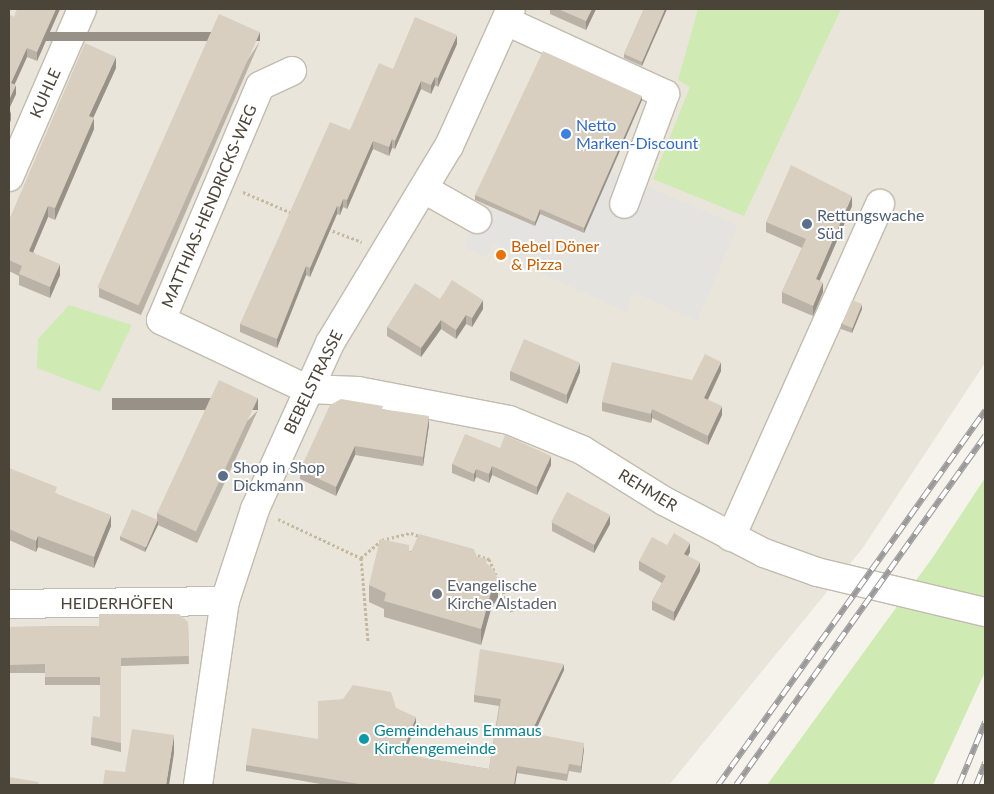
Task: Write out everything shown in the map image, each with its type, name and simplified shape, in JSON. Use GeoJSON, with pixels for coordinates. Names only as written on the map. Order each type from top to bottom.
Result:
{"type":"FeatureCollection","features":[{"type":"Feature","properties":{"kind":"street","name":"KUHLE"},"geometry":{"type":"LineString","coordinates":[[9,177],[82,9]]}},
{"type":"Feature","properties":{"kind":"street","name":"BEBELSTRASSE"},"geometry":{"type":"LineString","coordinates":[[198,785],[225,601],[255,509],[307,389],[334,336],[424,189],[479,86],[509,15]]}},
{"type":"Feature","properties":{"kind":"street"},"geometry":{"type":"LineString","coordinates":[[509,15],[665,94],[624,204]]}},
{"type":"Feature","properties":{"kind":"street","name":"MATTHIAS-HENDRICKS-WEG"},"geometry":{"type":"LineString","coordinates":[[292,71],[260,86],[161,320],[307,389]]}},
{"type":"Feature","properties":{"kind":"street"},"geometry":{"type":"LineString","coordinates":[[424,189],[477,220]]}},
{"type":"Feature","properties":{"kind":"street"},"geometry":{"type":"LineString","coordinates":[[731,537],[880,204]]}},
{"type":"Feature","properties":{"kind":"street","name":"REHMER"},"geometry":{"type":"LineString","coordinates":[[307,389],[358,391],[509,420],[582,450],[731,537],[764,553],[817,572],[985,612]]}},
{"type":"Feature","properties":{"kind":"street","name":"HEIDERHÖFEN"},"geometry":{"type":"LineString","coordinates":[[9,604],[225,601]]}},
{"type":"Feature","properties":{"kind":"path"},"geometry":{"type":"LineString","coordinates":[[220,182],[297,215]]}},
{"type":"Feature","properties":{"kind":"path"},"geometry":{"type":"LineString","coordinates":[[323,226],[386,251]]}},
{"type":"Feature","properties":{"kind":"path"},"geometry":{"type":"LineString","coordinates":[[255,509],[361,558]]}},
{"type":"Feature","properties":{"kind":"path"},"geometry":{"type":"LineString","coordinates":[[361,558],[382,540],[411,533],[428,539]]}},
{"type":"Feature","properties":{"kind":"path"},"geometry":{"type":"LineString","coordinates":[[463,551],[489,560],[512,612]]}},
{"type":"Feature","properties":{"kind":"path"},"geometry":{"type":"LineString","coordinates":[[361,558],[368,641]]}},
{"type":"Feature","properties":{"kind":"shaded area"},"geometry":{"type":"Polygon","coordinates":[[[9,9],[985,9],[985,363],[862,549],[669,785],[9,785],[9,9]]]}},
{"type":"Feature","properties":{"kind":"shaded area"},"geometry":{"type":"Polygon","coordinates":[[[611,171],[738,225],[697,321],[633,292],[626,312],[512,260],[516,252],[494,243],[487,258],[463,246],[484,206],[535,226],[540,214],[584,233],[611,171]]]}},
{"type":"Feature","properties":{"kind":"green space"},"geometry":{"type":"Polygon","coordinates":[[[698,9],[841,9],[744,216],[653,179],[690,87],[678,80],[698,9]]]}},
{"type":"Feature","properties":{"kind":"green space"},"geometry":{"type":"Polygon","coordinates":[[[69,305],[132,325],[100,392],[37,368],[38,339],[69,305]]]}},
{"type":"Feature","properties":{"kind":"green space"},"geometry":{"type":"Polygon","coordinates":[[[985,478],[985,672],[933,785],[767,785],[933,557],[985,478]]]}},
{"type":"Feature","properties":{"kind":"building"},"geometry":{"type":"Polygon","coordinates":[[[17,9],[56,9],[37,52],[27,48],[11,83],[16,85],[9,100],[9,14],[14,17],[17,9]]]}},
{"type":"Feature","properties":{"kind":"building"},"geometry":{"type":"Polygon","coordinates":[[[558,9],[592,9],[586,21],[558,9]]]}},
{"type":"Feature","properties":{"kind":"building"},"geometry":{"type":"Polygon","coordinates":[[[644,9],[665,9],[642,62],[624,54],[644,9]]]}},
{"type":"Feature","properties":{"kind":"building"},"geometry":{"type":"Polygon","coordinates":[[[219,14],[260,32],[138,305],[97,287],[219,14]]]}},
{"type":"Feature","properties":{"kind":"building"},"geometry":{"type":"Polygon","coordinates":[[[415,17],[457,35],[438,78],[435,77],[431,85],[421,81],[395,141],[392,139],[389,147],[373,141],[347,200],[343,199],[340,207],[337,206],[310,268],[306,266],[277,339],[240,324],[330,122],[350,130],[379,63],[393,69],[415,17]]]}},
{"type":"Feature","properties":{"kind":"building"},"geometry":{"type":"Polygon","coordinates":[[[85,43],[116,57],[89,116],[94,118],[55,208],[48,206],[29,251],[60,264],[50,287],[19,274],[22,266],[9,260],[9,220],[85,43]]]}},
{"type":"Feature","properties":{"kind":"building","name":"Netto Marken-Discount"},"geometry":{"type":"Polygon","coordinates":[[[543,51],[642,96],[584,228],[540,209],[535,222],[475,195],[543,51]]]}},
{"type":"Feature","properties":{"kind":"building"},"geometry":{"type":"Polygon","coordinates":[[[791,165],[852,196],[816,279],[823,282],[813,306],[782,292],[806,239],[766,222],[791,165]]]}},
{"type":"Feature","properties":{"kind":"building"},"geometry":{"type":"Polygon","coordinates":[[[452,280],[483,300],[472,318],[466,315],[456,330],[441,320],[421,348],[387,327],[415,283],[440,299],[452,280]]]}},
{"type":"Feature","properties":{"kind":"building"},"geometry":{"type":"Polygon","coordinates":[[[852,300],[862,304],[852,328],[842,324],[852,300]]]}},
{"type":"Feature","properties":{"kind":"building"},"geometry":{"type":"Polygon","coordinates":[[[524,339],[580,363],[566,395],[510,371],[524,339]]]}},
{"type":"Feature","properties":{"kind":"building"},"geometry":{"type":"Polygon","coordinates":[[[705,354],[721,362],[704,398],[722,406],[708,436],[652,409],[651,414],[602,402],[612,362],[692,380],[705,354]]]}},
{"type":"Feature","properties":{"kind":"building"},"geometry":{"type":"Polygon","coordinates":[[[219,380],[258,398],[196,531],[157,513],[219,380]]]}},
{"type":"Feature","properties":{"kind":"building"},"geometry":{"type":"Polygon","coordinates":[[[341,399],[383,406],[382,409],[429,416],[423,457],[355,446],[336,487],[300,470],[330,405],[341,399]]]}},
{"type":"Feature","properties":{"kind":"building"},"geometry":{"type":"Polygon","coordinates":[[[465,434],[500,448],[505,435],[551,456],[537,487],[492,466],[489,474],[476,469],[474,474],[452,464],[465,434]]]}},
{"type":"Feature","properties":{"kind":"building"},"geometry":{"type":"Polygon","coordinates":[[[9,468],[57,487],[55,493],[111,515],[94,557],[38,536],[36,541],[9,529],[9,468]]]}},
{"type":"Feature","properties":{"kind":"building"},"geometry":{"type":"Polygon","coordinates":[[[567,492],[610,515],[594,545],[551,522],[567,492]]]}},
{"type":"Feature","properties":{"kind":"building"},"geometry":{"type":"Polygon","coordinates":[[[132,509],[158,520],[146,548],[120,537],[132,509]]]}},
{"type":"Feature","properties":{"kind":"building"},"geometry":{"type":"Polygon","coordinates":[[[674,533],[690,543],[684,554],[700,562],[674,612],[652,601],[666,576],[639,561],[652,537],[667,545],[674,533]]]}},
{"type":"Feature","properties":{"kind":"building","name":"Evangelische Kirche Alstaden"},"geometry":{"type":"Polygon","coordinates":[[[419,534],[474,549],[476,556],[487,559],[486,563],[494,570],[498,580],[491,592],[481,629],[384,601],[386,593],[369,585],[380,539],[409,545],[409,551],[411,552],[419,534]]]}},
{"type":"Feature","properties":{"kind":"building"},"geometry":{"type":"Polygon","coordinates":[[[99,614],[179,614],[188,622],[189,656],[121,658],[121,743],[91,737],[93,716],[100,717],[100,677],[45,677],[45,664],[9,665],[9,627],[99,626],[99,614]]]}},
{"type":"Feature","properties":{"kind":"building"},"geometry":{"type":"Polygon","coordinates":[[[480,649],[564,664],[531,733],[584,743],[581,766],[569,764],[567,774],[517,766],[514,785],[365,785],[246,765],[252,728],[318,739],[318,701],[343,699],[353,685],[391,692],[396,708],[416,717],[402,754],[489,769],[501,699],[474,695],[480,649]]]}},
{"type":"Feature","properties":{"kind":"building"},"geometry":{"type":"Polygon","coordinates":[[[132,729],[174,735],[166,785],[103,785],[105,770],[125,772],[132,729]]]}},
{"type":"Feature","properties":{"kind":"building"},"geometry":{"type":"Polygon","coordinates":[[[9,777],[39,782],[38,785],[9,785],[9,777]]]}},
{"type":"Feature","properties":{"kind":"railway"},"geometry":{"type":"LineString","coordinates":[[718,785],[985,411]]}},
{"type":"Feature","properties":{"kind":"railway"},"geometry":{"type":"LineString","coordinates":[[736,785],[985,436]]}},
{"type":"Feature","properties":{"kind":"railway"},"geometry":{"type":"LineString","coordinates":[[959,785],[985,722]]}},
{"type":"Feature","properties":{"kind":"railway"},"geometry":{"type":"LineString","coordinates":[[976,785],[985,763]]}},
{"type":"Feature","properties":{"kind":"place","name":"Netto Marken-Discount"},"geometry":{"type":"Point","coordinates":[566,134]}},
{"type":"Feature","properties":{"kind":"place","name":"Rettungswache Süd"},"geometry":{"type":"Point","coordinates":[807,224]}},
{"type":"Feature","properties":{"kind":"place","name":"Bebel Döner & Pizza"},"geometry":{"type":"Point","coordinates":[501,255]}},
{"type":"Feature","properties":{"kind":"place","name":"Shop in Shop Dickmann"},"geometry":{"type":"Point","coordinates":[223,476]}},
{"type":"Feature","properties":{"kind":"place","name":"Evangelische Kirche Alstaden"},"geometry":{"type":"Point","coordinates":[437,594]}},
{"type":"Feature","properties":{"kind":"place","name":"Gemeindehaus Emmaus Kirchengemeinde"},"geometry":{"type":"Point","coordinates":[364,739]}}]}
